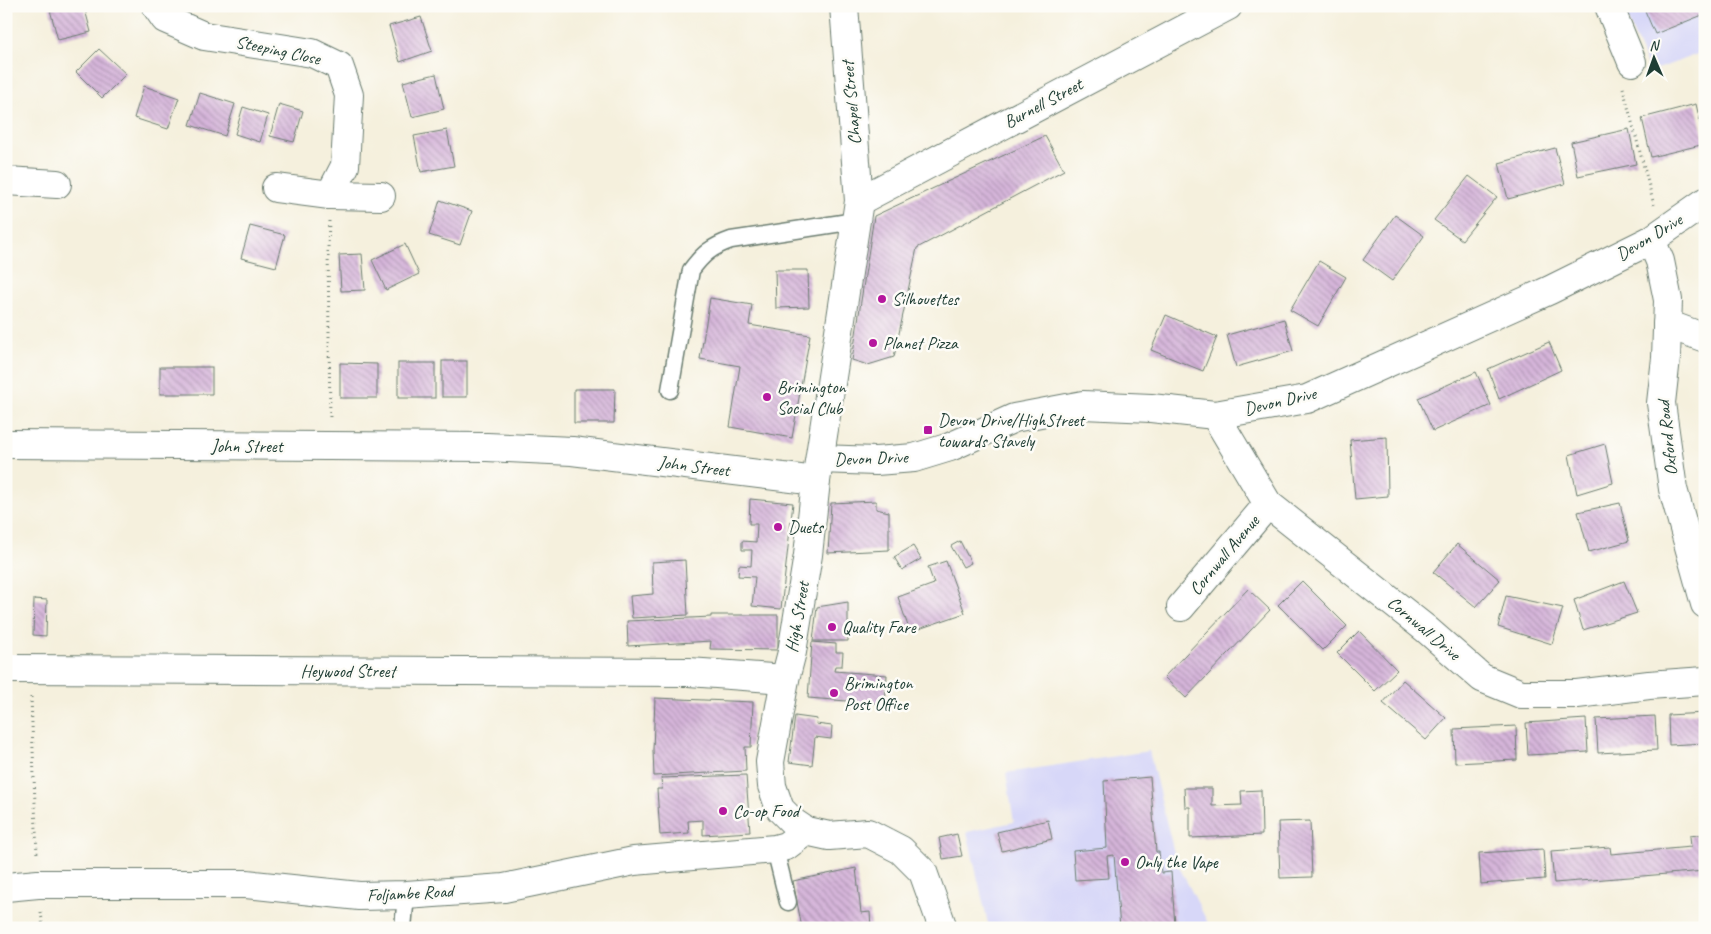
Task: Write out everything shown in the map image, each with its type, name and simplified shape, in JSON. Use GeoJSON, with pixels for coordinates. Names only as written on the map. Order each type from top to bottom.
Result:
{"type":"FeatureCollection","features":[{"type":"Feature","properties":{"kind":"street","name":"Steeping Close"},"geometry":{"type":"LineString","coordinates":[[156,6],[165,19],[204,36],[312,53],[340,66],[349,95],[345,166],[330,196]]}},
{"type":"Feature","properties":{"kind":"street","name":"Chapel Street"},"geometry":{"type":"LineString","coordinates":[[844,6],[857,211]]}},
{"type":"Feature","properties":{"kind":"street","name":"Burnell Street"},"geometry":{"type":"LineString","coordinates":[[857,211],[1228,6]]}},
{"type":"Feature","properties":{"kind":"street"},"geometry":{"type":"LineString","coordinates":[[1609,6],[1632,62]]}},
{"type":"Feature","properties":{"kind":"street"},"geometry":{"type":"LineString","coordinates":[[6,181],[57,184]]}},
{"type":"Feature","properties":{"kind":"street"},"geometry":{"type":"LineString","coordinates":[[276,188],[330,196],[381,196]]}},
{"type":"Feature","properties":{"kind":"street","name":"Devon Drive"},"geometry":{"type":"LineString","coordinates":[[818,470],[876,461],[914,458],[950,447],[1014,418],[1083,405],[1152,408],[1215,415],[1308,399],[1550,290],[1656,236],[1705,202]]}},
{"type":"Feature","properties":{"kind":"street","name":"High Street"},"geometry":{"type":"LineString","coordinates":[[857,211],[818,470],[808,555],[792,652],[785,679],[770,762],[772,786],[780,808],[794,823],[806,831],[829,836],[868,833],[901,850],[923,872],[943,928]]}},
{"type":"Feature","properties":{"kind":"street","name":"Oxford Road"},"geometry":{"type":"LineString","coordinates":[[1656,236],[1668,300],[1666,358],[1661,403],[1666,442],[1673,489],[1705,604]]}},
{"type":"Feature","properties":{"kind":"street"},"geometry":{"type":"LineString","coordinates":[[1667,324],[1705,338]]}},
{"type":"Feature","properties":{"kind":"street","name":"Cornwall Drive"},"geometry":{"type":"LineString","coordinates":[[1215,415],[1268,504],[1426,628],[1482,678],[1521,694],[1577,694],[1649,685],[1705,681]]}},
{"type":"Feature","properties":{"kind":"street","name":"John Street"},"geometry":{"type":"LineString","coordinates":[[6,444],[487,447],[572,451],[818,470]]}},
{"type":"Feature","properties":{"kind":"street","name":"Cornwall Avenue"},"geometry":{"type":"LineString","coordinates":[[1181,606],[1268,504]]}},
{"type":"Feature","properties":{"kind":"street","name":"Heywood Street"},"geometry":{"type":"LineString","coordinates":[[18,669],[689,672],[785,679]]}},
{"type":"Feature","properties":{"kind":"street","name":"Foljambe Road"},"geometry":{"type":"LineString","coordinates":[[6,887],[38,884],[246,884],[359,896],[406,895],[504,888],[634,861],[775,849],[786,846],[806,831]]}},
{"type":"Feature","properties":{"kind":"lane"},"geometry":{"type":"LineString","coordinates":[[670,390],[691,270],[702,255],[716,245],[731,240],[857,211]]}},
{"type":"Feature","properties":{"kind":"lane"},"geometry":{"type":"LineString","coordinates":[[775,849],[788,902]]}},
{"type":"Feature","properties":{"kind":"lane"},"geometry":{"type":"LineString","coordinates":[[403,928],[406,895]]}},
{"type":"Feature","properties":{"kind":"path"},"geometry":{"type":"LineString","coordinates":[[1632,62],[1621,81],[1656,236]]}},
{"type":"Feature","properties":{"kind":"path"},"geometry":{"type":"LineString","coordinates":[[330,196],[328,248],[331,446]]}},
{"type":"Feature","properties":{"kind":"path"},"geometry":{"type":"LineString","coordinates":[[18,669],[43,928]]}},
{"type":"Feature","properties":{"kind":"shaded area"},"geometry":{"type":"Polygon","coordinates":[[[1622,6],[1705,6],[1705,51],[1650,72],[1622,6]]]}},
{"type":"Feature","properties":{"kind":"shaded area"},"geometry":{"type":"Polygon","coordinates":[[[1149,751],[1176,861],[1208,923],[1162,928],[989,928],[967,832],[1014,822],[1006,773],[1149,751]]]}},
{"type":"Feature","properties":{"kind":"building"},"geometry":{"type":"Polygon","coordinates":[[[49,6],[84,6],[91,32],[58,40],[49,6]]]}},
{"type":"Feature","properties":{"kind":"building"},"geometry":{"type":"Polygon","coordinates":[[[1643,6],[1705,6],[1705,14],[1655,34],[1643,6]]]}},
{"type":"Feature","properties":{"kind":"building"},"geometry":{"type":"Polygon","coordinates":[[[421,17],[432,51],[400,62],[389,26],[421,17]]]}},
{"type":"Feature","properties":{"kind":"building"},"geometry":{"type":"Polygon","coordinates":[[[99,49],[126,74],[102,98],[76,72],[99,49]]]}},
{"type":"Feature","properties":{"kind":"building"},"geometry":{"type":"Polygon","coordinates":[[[436,74],[444,109],[412,117],[403,82],[436,74]]]}},
{"type":"Feature","properties":{"kind":"building"},"geometry":{"type":"Polygon","coordinates":[[[144,86],[179,98],[168,129],[134,118],[144,86]]]}},
{"type":"Feature","properties":{"kind":"building"},"geometry":{"type":"Polygon","coordinates":[[[200,93],[235,104],[225,136],[190,125],[200,93]]]}},
{"type":"Feature","properties":{"kind":"building"},"geometry":{"type":"Polygon","coordinates":[[[279,104],[303,111],[294,142],[270,136],[279,104]]]}},
{"type":"Feature","properties":{"kind":"building"},"geometry":{"type":"Polygon","coordinates":[[[1696,104],[1705,144],[1651,157],[1642,118],[1696,104]]]}},
{"type":"Feature","properties":{"kind":"building"},"geometry":{"type":"Polygon","coordinates":[[[243,107],[268,115],[260,142],[235,134],[243,107]]]}},
{"type":"Feature","properties":{"kind":"building"},"geometry":{"type":"Polygon","coordinates":[[[1629,129],[1636,164],[1578,176],[1571,142],[1629,129]]]}},
{"type":"Feature","properties":{"kind":"building"},"geometry":{"type":"Polygon","coordinates":[[[447,130],[454,166],[421,172],[414,136],[447,130]]]}},
{"type":"Feature","properties":{"kind":"building"},"geometry":{"type":"Polygon","coordinates":[[[1045,136],[1064,170],[917,248],[894,357],[868,365],[852,360],[874,216],[1045,136]]]}},
{"type":"Feature","properties":{"kind":"building"},"geometry":{"type":"Polygon","coordinates":[[[1555,148],[1565,184],[1508,199],[1499,163],[1555,148]]]}},
{"type":"Feature","properties":{"kind":"building"},"geometry":{"type":"Polygon","coordinates":[[[1469,176],[1497,197],[1462,240],[1434,220],[1469,176]]]}},
{"type":"Feature","properties":{"kind":"building"},"geometry":{"type":"Polygon","coordinates":[[[440,200],[472,211],[460,245],[429,235],[440,200]]]}},
{"type":"Feature","properties":{"kind":"building"},"geometry":{"type":"Polygon","coordinates":[[[1395,215],[1424,236],[1392,281],[1363,260],[1395,215]]]}},
{"type":"Feature","properties":{"kind":"building"},"geometry":{"type":"Polygon","coordinates":[[[250,226],[285,235],[276,267],[241,258],[250,226]]]}},
{"type":"Feature","properties":{"kind":"building"},"geometry":{"type":"Polygon","coordinates":[[[405,244],[419,274],[386,290],[372,260],[405,244]]]}},
{"type":"Feature","properties":{"kind":"building"},"geometry":{"type":"Polygon","coordinates":[[[362,254],[365,290],[341,291],[339,255],[362,254]]]}},
{"type":"Feature","properties":{"kind":"building"},"geometry":{"type":"Polygon","coordinates":[[[1319,261],[1346,277],[1318,326],[1290,310],[1319,261]]]}},
{"type":"Feature","properties":{"kind":"building"},"geometry":{"type":"Polygon","coordinates":[[[775,270],[808,270],[809,307],[776,308],[775,270]]]}},
{"type":"Feature","properties":{"kind":"building","name":"Brimington Social Club"},"geometry":{"type":"Polygon","coordinates":[[[710,298],[752,305],[749,325],[810,335],[792,438],[730,427],[740,366],[700,359],[710,298]]]}},
{"type":"Feature","properties":{"kind":"building"},"geometry":{"type":"Polygon","coordinates":[[[1166,315],[1217,337],[1203,371],[1151,350],[1166,315]]]}},
{"type":"Feature","properties":{"kind":"building"},"geometry":{"type":"Polygon","coordinates":[[[1284,319],[1293,351],[1236,367],[1227,335],[1284,319]]]}},
{"type":"Feature","properties":{"kind":"building"},"geometry":{"type":"Polygon","coordinates":[[[1549,342],[1561,370],[1499,399],[1488,369],[1549,342]]]}},
{"type":"Feature","properties":{"kind":"building"},"geometry":{"type":"Polygon","coordinates":[[[442,361],[467,361],[467,397],[442,397],[442,361]]]}},
{"type":"Feature","properties":{"kind":"building"},"geometry":{"type":"Polygon","coordinates":[[[340,363],[377,364],[377,398],[340,398],[340,363]]]}},
{"type":"Feature","properties":{"kind":"building"},"geometry":{"type":"Polygon","coordinates":[[[398,363],[435,363],[435,398],[398,398],[398,363]]]}},
{"type":"Feature","properties":{"kind":"building"},"geometry":{"type":"Polygon","coordinates":[[[160,367],[212,367],[212,394],[160,394],[160,367]]]}},
{"type":"Feature","properties":{"kind":"building"},"geometry":{"type":"Polygon","coordinates":[[[1476,372],[1491,405],[1433,431],[1418,398],[1476,372]]]}},
{"type":"Feature","properties":{"kind":"building"},"geometry":{"type":"Polygon","coordinates":[[[574,389],[615,389],[614,423],[574,423],[574,389]]]}},
{"type":"Feature","properties":{"kind":"building"},"geometry":{"type":"Polygon","coordinates":[[[1387,437],[1388,496],[1355,499],[1350,440],[1387,437]]]}},
{"type":"Feature","properties":{"kind":"building"},"geometry":{"type":"Polygon","coordinates":[[[1605,444],[1613,483],[1577,494],[1569,455],[1605,444]]]}},
{"type":"Feature","properties":{"kind":"building"},"geometry":{"type":"Polygon","coordinates":[[[750,499],[793,503],[781,609],[752,606],[755,577],[738,576],[739,565],[751,566],[752,550],[742,550],[742,541],[756,542],[757,524],[749,524],[750,499]]]}},
{"type":"Feature","properties":{"kind":"building"},"geometry":{"type":"Polygon","coordinates":[[[876,501],[876,509],[889,512],[889,550],[828,553],[831,503],[876,501]]]}},
{"type":"Feature","properties":{"kind":"building"},"geometry":{"type":"Polygon","coordinates":[[[1620,503],[1629,541],[1589,552],[1578,512],[1620,503]]]}},
{"type":"Feature","properties":{"kind":"building"},"geometry":{"type":"Polygon","coordinates":[[[960,541],[971,563],[963,567],[951,546],[960,541]]]}},
{"type":"Feature","properties":{"kind":"building"},"geometry":{"type":"Polygon","coordinates":[[[1457,544],[1500,580],[1476,607],[1433,572],[1457,544]]]}},
{"type":"Feature","properties":{"kind":"building"},"geometry":{"type":"Polygon","coordinates":[[[913,546],[921,559],[902,570],[894,557],[913,546]]]}},
{"type":"Feature","properties":{"kind":"building"},"geometry":{"type":"Polygon","coordinates":[[[685,560],[688,615],[632,618],[630,596],[653,594],[652,562],[685,560]]]}},
{"type":"Feature","properties":{"kind":"building"},"geometry":{"type":"Polygon","coordinates":[[[946,561],[965,613],[910,632],[898,597],[934,584],[928,567],[946,561]]]}},
{"type":"Feature","properties":{"kind":"building"},"geometry":{"type":"Polygon","coordinates":[[[1302,581],[1347,626],[1323,650],[1278,605],[1302,581]]]}},
{"type":"Feature","properties":{"kind":"building"},"geometry":{"type":"Polygon","coordinates":[[[1624,581],[1637,613],[1583,630],[1574,600],[1624,581]]]}},
{"type":"Feature","properties":{"kind":"building"},"geometry":{"type":"Polygon","coordinates":[[[1248,589],[1270,610],[1186,698],[1164,677],[1248,589]]]}},
{"type":"Feature","properties":{"kind":"building"},"geometry":{"type":"Polygon","coordinates":[[[1506,596],[1563,608],[1552,644],[1498,627],[1506,596]]]}},
{"type":"Feature","properties":{"kind":"building"},"geometry":{"type":"Polygon","coordinates":[[[34,599],[47,600],[46,636],[33,635],[34,599]]]}},
{"type":"Feature","properties":{"kind":"building"},"geometry":{"type":"Polygon","coordinates":[[[848,602],[848,641],[813,641],[817,607],[848,602]]]}},
{"type":"Feature","properties":{"kind":"building"},"geometry":{"type":"Polygon","coordinates":[[[711,615],[778,615],[778,650],[710,649],[711,641],[628,646],[627,621],[711,617],[711,615]]]}},
{"type":"Feature","properties":{"kind":"building"},"geometry":{"type":"Polygon","coordinates":[[[1359,631],[1397,670],[1375,691],[1337,653],[1359,631]]]}},
{"type":"Feature","properties":{"kind":"building"},"geometry":{"type":"Polygon","coordinates":[[[812,642],[836,644],[836,652],[843,652],[842,666],[835,666],[834,671],[887,675],[885,704],[808,698],[812,642]]]}},
{"type":"Feature","properties":{"kind":"building"},"geometry":{"type":"Polygon","coordinates":[[[1403,680],[1446,718],[1426,740],[1383,703],[1403,680]]]}},
{"type":"Feature","properties":{"kind":"building"},"geometry":{"type":"Polygon","coordinates":[[[655,698],[753,702],[751,747],[745,747],[746,771],[654,776],[655,698]]]}},
{"type":"Feature","properties":{"kind":"building"},"geometry":{"type":"Polygon","coordinates":[[[1705,713],[1705,743],[1669,745],[1668,715],[1705,713]]]}},
{"type":"Feature","properties":{"kind":"building"},"geometry":{"type":"Polygon","coordinates":[[[795,716],[817,719],[816,724],[832,726],[831,739],[815,737],[812,765],[789,762],[795,716]]]}},
{"type":"Feature","properties":{"kind":"building"},"geometry":{"type":"Polygon","coordinates":[[[1655,716],[1657,750],[1598,753],[1596,719],[1655,716]]]}},
{"type":"Feature","properties":{"kind":"building"},"geometry":{"type":"Polygon","coordinates":[[[1586,719],[1588,752],[1528,755],[1526,723],[1586,719]]]}},
{"type":"Feature","properties":{"kind":"building"},"geometry":{"type":"Polygon","coordinates":[[[1516,726],[1517,760],[1455,763],[1454,729],[1516,726]]]}},
{"type":"Feature","properties":{"kind":"building"},"geometry":{"type":"Polygon","coordinates":[[[746,775],[750,832],[703,835],[703,820],[688,821],[689,833],[660,835],[657,789],[662,789],[661,778],[746,775]]]}},
{"type":"Feature","properties":{"kind":"building"},"geometry":{"type":"Polygon","coordinates":[[[1150,777],[1156,852],[1159,852],[1161,873],[1171,872],[1175,925],[1120,928],[1114,855],[1107,856],[1109,878],[1075,880],[1073,851],[1107,848],[1104,781],[1150,777]]]}},
{"type":"Feature","properties":{"kind":"building"},"geometry":{"type":"Polygon","coordinates":[[[1184,788],[1212,788],[1212,806],[1242,805],[1241,791],[1261,790],[1262,835],[1190,838],[1190,807],[1185,807],[1184,788]]]}},
{"type":"Feature","properties":{"kind":"building"},"geometry":{"type":"Polygon","coordinates":[[[1048,820],[1052,839],[1002,851],[997,832],[1048,820]]]}},
{"type":"Feature","properties":{"kind":"building"},"geometry":{"type":"Polygon","coordinates":[[[1310,821],[1312,877],[1280,878],[1278,822],[1310,821]]]}},
{"type":"Feature","properties":{"kind":"building"},"geometry":{"type":"Polygon","coordinates":[[[957,834],[962,856],[943,859],[939,838],[957,834]]]}},
{"type":"Feature","properties":{"kind":"building"},"geometry":{"type":"Polygon","coordinates":[[[1705,834],[1705,871],[1554,883],[1551,851],[1610,847],[1611,854],[1691,847],[1690,836],[1705,834]]]}},
{"type":"Feature","properties":{"kind":"building"},"geometry":{"type":"Polygon","coordinates":[[[1543,849],[1545,879],[1481,884],[1479,853],[1543,849]]]}},
{"type":"Feature","properties":{"kind":"building"},"geometry":{"type":"Polygon","coordinates":[[[856,868],[861,913],[870,912],[871,928],[802,928],[793,881],[856,868]]]}},
{"type":"Feature","properties":{"kind":"place","name":"Silhouettes"},"geometry":{"type":"Point","coordinates":[882,299]}},
{"type":"Feature","properties":{"kind":"place","name":"Planet Pizza"},"geometry":{"type":"Point","coordinates":[873,343]}},
{"type":"Feature","properties":{"kind":"place","name":"Brimington Social Club"},"geometry":{"type":"Point","coordinates":[767,397]}},
{"type":"Feature","properties":{"kind":"place","name":"Devon Drive/HighStreet towards Stavely"},"geometry":{"type":"Point","coordinates":[928,430]}},
{"type":"Feature","properties":{"kind":"place","name":"Duets"},"geometry":{"type":"Point","coordinates":[778,527]}},
{"type":"Feature","properties":{"kind":"place","name":"Quality Fare"},"geometry":{"type":"Point","coordinates":[832,627]}},
{"type":"Feature","properties":{"kind":"place","name":"Brimington Post Office"},"geometry":{"type":"Point","coordinates":[834,693]}},
{"type":"Feature","properties":{"kind":"place","name":"Co-op Food"},"geometry":{"type":"Point","coordinates":[723,811]}},
{"type":"Feature","properties":{"kind":"place","name":"Only the Vape"},"geometry":{"type":"Point","coordinates":[1125,862]}}]}
